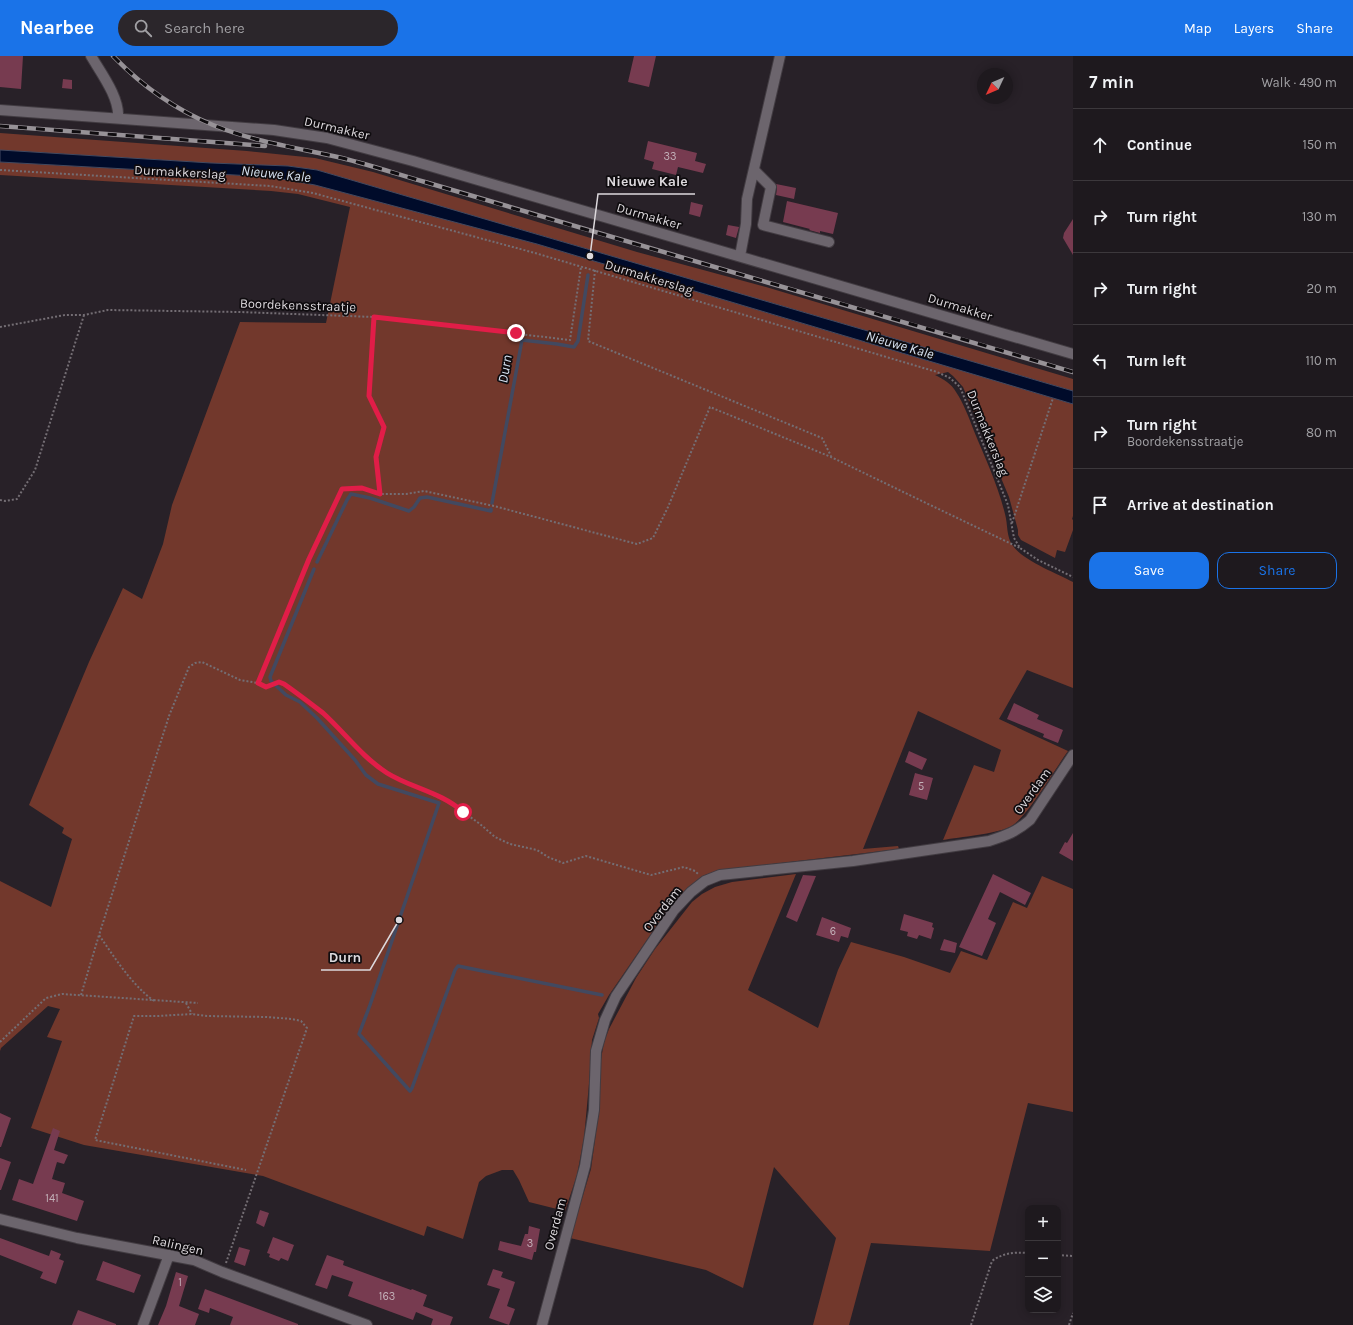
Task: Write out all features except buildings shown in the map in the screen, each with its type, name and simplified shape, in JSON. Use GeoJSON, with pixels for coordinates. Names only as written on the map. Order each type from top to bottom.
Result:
{"type":"FeatureCollection","features":[{"type":"Feature","properties":{"kind":"street"},"geometry":{"type":"LineString","coordinates":[[91,56],[115,97],[119,112],[118,118]]}},
{"type":"Feature","properties":{"kind":"street"},"geometry":{"type":"LineString","coordinates":[[740,256],[746,224],[747,199],[780,56]]}},
{"type":"Feature","properties":{"kind":"street","name":"Durmakker"},"geometry":{"type":"LineString","coordinates":[[0,110],[274,130],[327,138],[413,161],[1073,354]]}},
{"type":"Feature","properties":{"kind":"street"},"geometry":{"type":"LineString","coordinates":[[754,170],[771,187],[763,225],[829,242]]}},
{"type":"Feature","properties":{"kind":"street","name":"Overdam"},"geometry":{"type":"LineString","coordinates":[[542,1325],[585,1166],[594,1110],[596,1051],[605,1020],[620,990],[674,910],[691,892],[705,881],[720,875],[853,860],[989,840],[1010,834],[1030,820],[1073,755]]}},
{"type":"Feature","properties":{"kind":"street","name":"Ralingen"},"geometry":{"type":"LineString","coordinates":[[0,1219],[77,1238],[194,1260],[222,1272],[367,1325]]}},
{"type":"Feature","properties":{"kind":"street"},"geometry":{"type":"LineString","coordinates":[[143,1325],[169,1255]]}},
{"type":"Feature","properties":{"kind":"path","name":"Durmakkerslag"},"geometry":{"type":"LineString","coordinates":[[0,170],[270,186],[313,193],[582,266],[937,372],[950,378],[960,387],[1008,505],[1014,538],[1020,548]]}},
{"type":"Feature","properties":{"kind":"path","name":"Boordekensstraatje"},"geometry":{"type":"LineString","coordinates":[[0,327],[65,315],[84,315],[108,310],[240,312],[374,317],[570,340],[582,266]]}},
{"type":"Feature","properties":{"kind":"path"},"geometry":{"type":"LineString","coordinates":[[595,270],[588,341],[822,438],[831,457]]}},
{"type":"Feature","properties":{"kind":"path"},"geometry":{"type":"LineString","coordinates":[[0,500],[5,501],[17,499],[35,470],[84,315]]}},
{"type":"Feature","properties":{"kind":"path"},"geometry":{"type":"LineString","coordinates":[[374,317],[369,396],[384,427],[376,457],[380,494]]}},
{"type":"Feature","properties":{"kind":"path"},"geometry":{"type":"LineString","coordinates":[[1011,524],[1053,398]]}},
{"type":"Feature","properties":{"kind":"path"},"geometry":{"type":"LineString","coordinates":[[258,683],[309,559],[342,489],[362,488],[380,494],[406,494],[424,491],[494,506],[637,544],[653,538],[668,507],[710,407],[831,457],[1020,548],[1038,560],[1073,577]]}},
{"type":"Feature","properties":{"kind":"path"},"geometry":{"type":"LineString","coordinates":[[81,995],[169,716],[189,667],[195,663],[202,662],[240,680],[258,683],[266,687],[279,682],[284,684],[323,713],[360,752],[388,774],[452,804],[495,837],[510,844],[537,850],[548,857],[563,863],[586,856],[651,875],[684,867],[695,871],[705,881]]}},
{"type":"Feature","properties":{"kind":"path"},"geometry":{"type":"LineString","coordinates":[[99,935],[120,966],[145,994],[154,1001]]}},
{"type":"Feature","properties":{"kind":"path"},"geometry":{"type":"LineString","coordinates":[[0,1042],[46,998],[62,994],[198,1003]]}},
{"type":"Feature","properties":{"kind":"path"},"geometry":{"type":"LineString","coordinates":[[186,1003],[192,1014]]}},
{"type":"Feature","properties":{"kind":"path"},"geometry":{"type":"LineString","coordinates":[[222,1272],[307,1028],[301,1021],[292,1018],[267,1016],[207,1016],[192,1014],[134,1016],[95,1140],[246,1170]]}},
{"type":"Feature","properties":{"kind":"path"},"geometry":{"type":"LineString","coordinates":[[971,1325],[992,1261],[1000,1255],[1019,1252],[1025,1253]]}},
{"type":"Feature","properties":{"kind":"path"},"geometry":{"type":"LineString","coordinates":[[1061,1255],[1073,1256]]}},
{"type":"Feature","properties":{"kind":"path"},"geometry":{"type":"LineString","coordinates":[[1070,1325],[1073,1313]]}},
{"type":"Feature","properties":{"kind":"shaded area"},"geometry":{"type":"Polygon","coordinates":[[[0,133],[247,151],[315,158],[373,172],[637,252],[766,287],[1073,379],[1073,391],[317,170],[288,166],[211,163],[0,150],[0,133]]]}},
{"type":"Feature","properties":{"kind":"shaded area"},"geometry":{"type":"Polygon","coordinates":[[[0,162],[271,177],[315,185],[537,244],[1073,404],[1073,530],[1065,552],[1057,550],[1055,558],[1021,540],[1018,535],[1009,497],[963,387],[948,372],[935,375],[950,384],[964,406],[999,493],[1006,518],[1009,539],[1013,546],[1032,562],[1073,582],[1073,688],[1027,670],[999,719],[1068,751],[1032,804],[1017,822],[1010,827],[987,833],[943,840],[974,765],[994,772],[1001,750],[918,711],[863,849],[898,846],[899,849],[723,870],[705,875],[696,881],[705,881],[675,899],[609,995],[598,1014],[599,1018],[592,1040],[584,1138],[577,1175],[565,1211],[529,1202],[513,1170],[502,1170],[486,1176],[479,1182],[463,1239],[427,1226],[424,1236],[263,1176],[84,1145],[31,1128],[62,1041],[47,1037],[60,1009],[48,1006],[1,1048],[0,1051],[0,881],[51,907],[72,839],[62,833],[64,828],[29,805],[89,662],[123,588],[142,599],[163,544],[172,505],[240,322],[326,323],[350,207],[298,194],[271,191],[0,175],[0,162]]]}},
{"type":"Feature","properties":{"kind":"shaded area"},"geometry":{"type":"Polygon","coordinates":[[[796,874],[748,990],[818,1028],[838,970],[851,942],[904,957],[950,973],[961,951],[987,960],[1013,902],[1027,908],[1042,876],[1073,889],[1073,1112],[1028,1103],[990,1251],[871,1243],[849,1325],[813,1325],[836,1238],[774,1167],[743,1288],[706,1270],[570,1238],[591,1169],[599,1110],[600,1065],[604,1042],[609,1029],[636,978],[655,949],[692,902],[702,894],[715,887],[732,882],[796,874]]]}},
{"type":"Feature","properties":{"kind":"water"},"geometry":{"type":"Polygon","coordinates":[[[0,150],[211,163],[288,166],[317,170],[1073,391],[1073,404],[537,244],[315,185],[271,177],[0,162],[0,150]]]}},
{"type":"Feature","properties":{"kind":"waterway","name":"Durn"},"geometry":{"type":"LineString","coordinates":[[492,503],[522,340],[574,347],[578,341],[588,275]]}},
{"type":"Feature","properties":{"kind":"waterway","name":"Durn"},"geometry":{"type":"LineString","coordinates":[[317,562],[351,494],[370,498],[409,511],[414,507],[420,498],[427,497],[491,511],[491,509]]}},
{"type":"Feature","properties":{"kind":"waterway","name":"Durn"},"geometry":{"type":"LineString","coordinates":[[314,569],[270,677],[271,681],[286,695],[300,702],[317,718],[355,760],[366,775],[378,784],[439,803],[359,1034],[410,1091],[455,970],[458,966],[602,995]]}},
{"type":"Feature","properties":{"kind":"railway"},"geometry":{"type":"LineString","coordinates":[[113,56],[147,87],[172,104],[199,119],[244,136],[342,158],[1073,372]]}},
{"type":"Feature","properties":{"kind":"railway"},"geometry":{"type":"LineString","coordinates":[[0,126],[265,146]]}},
{"type":"Feature","properties":{"kind":"place","name":"Nieuwe Kale"},"geometry":{"type":"Point","coordinates":[590,256]}},
{"type":"Feature","properties":{"kind":"place","name":"Durn"},"geometry":{"type":"Point","coordinates":[399,920]}},
{"type":"Feature","properties":{"kind":"route"},"geometry":{"type":"LineString","coordinates":[[463,812],[456,806],[440,797],[388,774],[360,752],[323,713],[284,684],[279,682],[266,687],[258,683],[282,621],[342,489],[362,488],[380,494],[376,457],[384,427],[369,396],[374,317],[516,333]]}}]}
